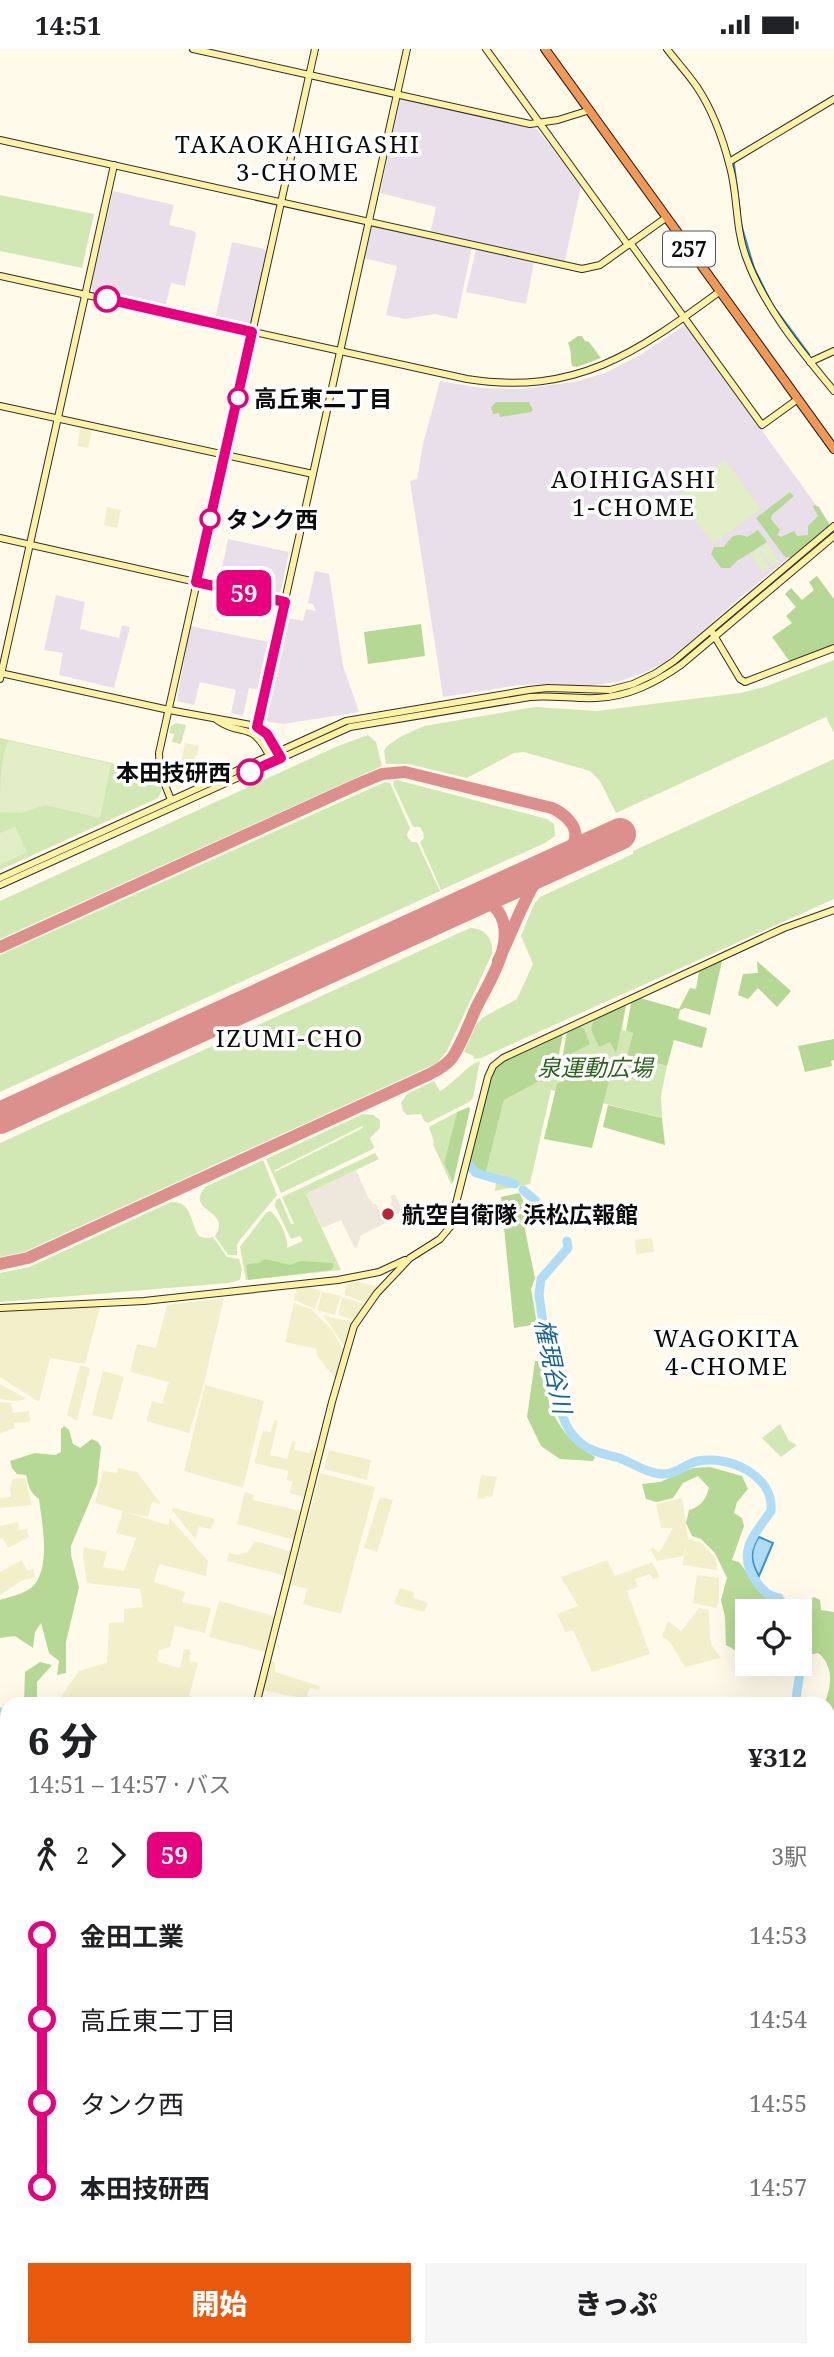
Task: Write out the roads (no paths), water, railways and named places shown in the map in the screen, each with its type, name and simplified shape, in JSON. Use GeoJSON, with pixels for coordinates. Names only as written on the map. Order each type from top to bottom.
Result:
{"type":"FeatureCollection","features":[{"type":"Feature","properties":{"kind":"highway","name":"257"},"geometry":{"type":"LineString","coordinates":[[545,49],[834,449]]}},
{"type":"Feature","properties":{"kind":"street"},"geometry":{"type":"LineString","coordinates":[[193,49],[530,124],[540,124],[590,110]]}},
{"type":"Feature","properties":{"kind":"street"},"geometry":{"type":"LineString","coordinates":[[171,800],[160,772],[159,761],[196,582],[315,49]]}},
{"type":"Feature","properties":{"kind":"street"},"geometry":{"type":"LineString","coordinates":[[257,727],[407,49]]}},
{"type":"Feature","properties":{"kind":"street"},"geometry":{"type":"LineString","coordinates":[[486,49],[762,425],[798,400]]}},
{"type":"Feature","properties":{"kind":"street"},"geometry":{"type":"LineString","coordinates":[[667,49],[703,97],[715,121],[729,162],[737,222],[745,255],[766,300],[834,391]]}},
{"type":"Feature","properties":{"kind":"street"},"geometry":{"type":"LineString","coordinates":[[729,162],[834,99]]}},
{"type":"Feature","properties":{"kind":"street"},"geometry":{"type":"LineString","coordinates":[[0,140],[582,269],[600,265],[667,217]]}},
{"type":"Feature","properties":{"kind":"street"},"geometry":{"type":"LineString","coordinates":[[114,165],[0,675],[257,727],[267,734],[279,755]]}},
{"type":"Feature","properties":{"kind":"street"},"geometry":{"type":"LineString","coordinates":[[0,277],[478,381],[509,383],[541,381],[579,373],[622,357],[719,292]]}},
{"type":"Feature","properties":{"kind":"street"},"geometry":{"type":"LineString","coordinates":[[810,362],[834,351]]}},
{"type":"Feature","properties":{"kind":"street"},"geometry":{"type":"LineString","coordinates":[[0,406],[313,474]]}},
{"type":"Feature","properties":{"kind":"street"},"geometry":{"type":"LineString","coordinates":[[0,885],[279,755],[350,727],[530,698],[549,696],[595,699],[637,691],[681,665],[713,632],[834,527]]}},
{"type":"Feature","properties":{"kind":"street"},"geometry":{"type":"LineString","coordinates":[[713,632],[834,536]]}},
{"type":"Feature","properties":{"kind":"street"},"geometry":{"type":"LineString","coordinates":[[0,538],[285,602]]}},
{"type":"Feature","properties":{"kind":"street"},"geometry":{"type":"LineString","coordinates":[[713,632],[740,679],[745,682],[834,648]]}},
{"type":"Feature","properties":{"kind":"street"},"geometry":{"type":"LineString","coordinates":[[215,719],[225,726],[250,731],[258,736],[271,759]]}},
{"type":"Feature","properties":{"kind":"street"},"geometry":{"type":"LineString","coordinates":[[0,878],[171,800],[271,759]]}},
{"type":"Feature","properties":{"kind":"street"},"geometry":{"type":"LineString","coordinates":[[0,1308],[145,1301],[360,1277],[384,1271],[440,1239],[453,1221],[488,1077],[497,1062],[784,928],[834,910]]}},
{"type":"Feature","properties":{"kind":"street"},"geometry":{"type":"LineString","coordinates":[[258,1697],[335,1391],[354,1326],[377,1293],[410,1258]]}},
{"type":"Feature","properties":{"kind":"water"},"geometry":{"type":"Polygon","coordinates":[[[759,1537],[773,1543],[759,1576],[752,1557],[759,1537]]]}},
{"type":"Feature","properties":{"kind":"waterway"},"geometry":{"type":"LineString","coordinates":[[734,164],[740,212]]}},
{"type":"Feature","properties":{"kind":"waterway"},"geometry":{"type":"LineString","coordinates":[[741,224],[754,268],[770,300]]}},
{"type":"Feature","properties":{"kind":"waterway"},"geometry":{"type":"LineString","coordinates":[[777,311],[809,354]]}},
{"type":"Feature","properties":{"kind":"waterway","name":"権現谷川"},"geometry":{"type":"LineString","coordinates":[[469,1165],[476,1173],[515,1184]]}},
{"type":"Feature","properties":{"kind":"waterway","name":"権現谷川"},"geometry":{"type":"LineString","coordinates":[[523,1190],[536,1201]]}},
{"type":"Feature","properties":{"kind":"waterway","name":"権現谷川"},"geometry":{"type":"LineString","coordinates":[[567,1241],[568,1248],[541,1279],[539,1295],[550,1368],[565,1423],[586,1447],[658,1474],[669,1474],[693,1462],[710,1460],[736,1465],[757,1478],[770,1498],[771,1511],[749,1546],[748,1563],[762,1589],[780,1599]]}},
{"type":"Feature","properties":{"kind":"waterway","name":"権現谷川"},"geometry":{"type":"LineString","coordinates":[[796,1697],[799,1676]]}},
{"type":"Feature","properties":{"kind":"place","name":"高丘東二丁目"},"geometry":{"type":"Point","coordinates":[238,398]}},
{"type":"Feature","properties":{"kind":"place","name":"タンク西"},"geometry":{"type":"Point","coordinates":[210,519]}},
{"type":"Feature","properties":{"kind":"place","name":"本田技研西"},"geometry":{"type":"Point","coordinates":[250,772]}},
{"type":"Feature","properties":{"kind":"place","name":"航空自衛隊 浜松広報館"},"geometry":{"type":"Point","coordinates":[388,1214]}},
{"type":"Feature","properties":{"kind":"district","name":"TAKAOKAHIGASHI 3-CHOME"},"geometry":{"type":"Point","coordinates":[298,157]}},
{"type":"Feature","properties":{"kind":"district","name":"AOIHIGASHI 1-CHOME"},"geometry":{"type":"Point","coordinates":[634,492]}},
{"type":"Feature","properties":{"kind":"district","name":"IZUMI-CHO"},"geometry":{"type":"Point","coordinates":[290,1037]}},
{"type":"Feature","properties":{"kind":"district","name":"WAGOKITA 4-CHOME"},"geometry":{"type":"Point","coordinates":[727,1351]}},
{"type":"Feature","properties":{"kind":"park label","name":"泉運動広場"},"geometry":{"type":"Point","coordinates":[595,1067]}}]}
